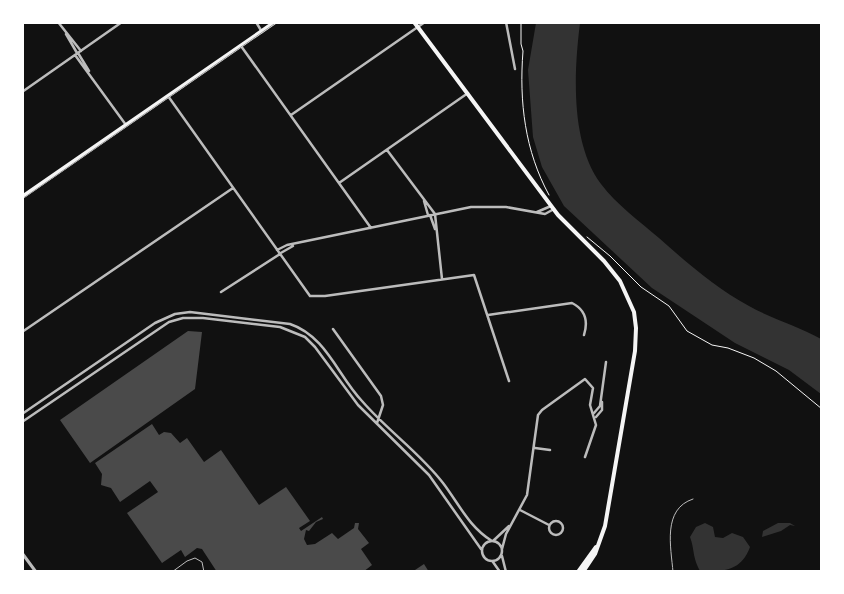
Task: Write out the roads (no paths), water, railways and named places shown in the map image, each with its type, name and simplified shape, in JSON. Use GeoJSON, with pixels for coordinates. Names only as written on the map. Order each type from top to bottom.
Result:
{"type":"FeatureCollection","features":[{"type":"Feature","properties":{"kind":"main road"},"geometry":{"type":"LineString","coordinates":[[22,197],[275,22]]}},
{"type":"Feature","properties":{"kind":"main road"},"geometry":{"type":"LineString","coordinates":[[414,22],[552,207],[613,272],[626,292],[636,320],[635,351],[608,513],[595,554],[583,572]]}},
{"type":"Feature","properties":{"kind":"main road"},"geometry":{"type":"LineString","coordinates":[[578,572],[588,560],[602,534]]}},
{"type":"Feature","properties":{"kind":"street"},"geometry":{"type":"LineString","coordinates":[[58,22],[90,74],[126,125]]}},
{"type":"Feature","properties":{"kind":"street"},"geometry":{"type":"LineString","coordinates":[[22,92],[122,22]]}},
{"type":"Feature","properties":{"kind":"street"},"geometry":{"type":"LineString","coordinates":[[256,22],[262,32]]}},
{"type":"Feature","properties":{"kind":"street"},"geometry":{"type":"LineString","coordinates":[[291,115],[425,22]]}},
{"type":"Feature","properties":{"kind":"street"},"geometry":{"type":"LineString","coordinates":[[506,22],[514,69]]}},
{"type":"Feature","properties":{"kind":"street"},"geometry":{"type":"LineString","coordinates":[[241,46],[371,228]]}},
{"type":"Feature","properties":{"kind":"street"},"geometry":{"type":"LineString","coordinates":[[339,183],[468,93]]}},
{"type":"Feature","properties":{"kind":"street"},"geometry":{"type":"LineString","coordinates":[[168,96],[310,296],[325,296],[474,275],[509,381]]}},
{"type":"Feature","properties":{"kind":"street"},"geometry":{"type":"LineString","coordinates":[[387,150],[435,214],[442,279]]}},
{"type":"Feature","properties":{"kind":"street"},"geometry":{"type":"LineString","coordinates":[[22,332],[233,188]]}},
{"type":"Feature","properties":{"kind":"street"},"geometry":{"type":"LineString","coordinates":[[423,200],[436,233]]}},
{"type":"Feature","properties":{"kind":"street"},"geometry":{"type":"LineString","coordinates":[[277,250],[286,245],[294,245],[429,215],[477,207],[506,207],[536,212],[552,207]]}},
{"type":"Feature","properties":{"kind":"street"},"geometry":{"type":"LineString","coordinates":[[221,292],[294,245]]}},
{"type":"Feature","properties":{"kind":"street"},"geometry":{"type":"LineString","coordinates":[[488,314],[572,303],[586,316],[584,335]]}},
{"type":"Feature","properties":{"kind":"street"},"geometry":{"type":"LineString","coordinates":[[22,414],[155,323],[175,314],[190,312],[278,322],[302,328],[317,341],[361,400],[434,471],[475,529],[502,551],[506,572]]}},
{"type":"Feature","properties":{"kind":"street"},"geometry":{"type":"LineString","coordinates":[[22,422],[158,327],[175,320],[191,318],[280,327],[300,333],[316,347],[352,398],[429,476],[481,549],[483,557],[493,562],[500,572]]}},
{"type":"Feature","properties":{"kind":"street"},"geometry":{"type":"LineString","coordinates":[[333,329],[381,396],[383,405],[380,419],[376,423]]}},
{"type":"Feature","properties":{"kind":"street"},"geometry":{"type":"LineString","coordinates":[[594,415],[600,408],[606,362]]}},
{"type":"Feature","properties":{"kind":"street"},"geometry":{"type":"LineString","coordinates":[[493,562],[499,558],[506,534],[527,495],[540,412],[583,379],[588,380],[592,385],[590,405],[594,415],[595,429],[585,457]]}},
{"type":"Feature","properties":{"kind":"street"},"geometry":{"type":"LineString","coordinates":[[534,448],[550,450]]}},
{"type":"Feature","properties":{"kind":"street"},"geometry":{"type":"LineString","coordinates":[[481,549],[485,543],[492,541],[509,525],[520,510]]}},
{"type":"Feature","properties":{"kind":"street"},"geometry":{"type":"LineString","coordinates":[[520,510],[549,525]]}},
{"type":"Feature","properties":{"kind":"street"},"geometry":{"type":"LineString","coordinates":[[558,521],[562,525],[562,530],[558,534],[553,534],[549,530],[549,525],[558,521]]}},
{"type":"Feature","properties":{"kind":"street"},"geometry":{"type":"LineString","coordinates":[[22,553],[36,572]]}},
{"type":"Feature","properties":{"kind":"lane"},"geometry":{"type":"LineString","coordinates":[[673,572],[672,519],[683,505],[694,499]]}},
{"type":"Feature","properties":{"kind":"lane"},"geometry":{"type":"LineString","coordinates":[[172,572],[195,558],[202,562],[204,572]]}},
{"type":"Feature","properties":{"kind":"tram line"},"geometry":{"type":"LineString","coordinates":[[22,199],[277,22]]}}]}
